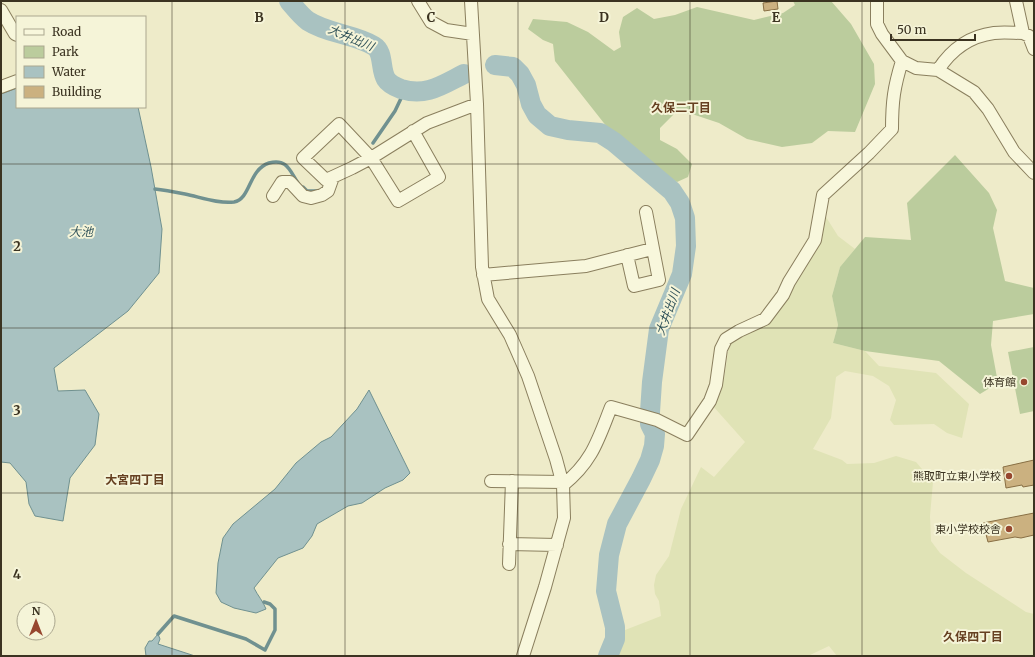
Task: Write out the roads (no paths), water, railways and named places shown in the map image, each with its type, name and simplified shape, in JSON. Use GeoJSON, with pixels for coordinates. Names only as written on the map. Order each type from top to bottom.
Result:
{"type":"FeatureCollection","features":[{"type":"Feature","properties":{"kind":"street"},"geometry":{"type":"LineString","coordinates":[[418,1],[431,22],[446,30],[473,34]]}},
{"type":"Feature","properties":{"kind":"street"},"geometry":{"type":"LineString","coordinates":[[471,1],[477,104],[483,275],[488,299],[510,334],[528,376],[563,483],[564,518],[545,588],[523,656]]}},
{"type":"Feature","properties":{"kind":"street"},"geometry":{"type":"LineString","coordinates":[[877,1],[877,24],[882,34],[902,60],[916,68],[938,70],[974,92],[988,109],[1014,152],[1034,173]]}},
{"type":"Feature","properties":{"kind":"street"},"geometry":{"type":"LineString","coordinates":[[1016,1],[1034,49]]}},
{"type":"Feature","properties":{"kind":"street"},"geometry":{"type":"LineString","coordinates":[[1,10],[16,34]]}},
{"type":"Feature","properties":{"kind":"street"},"geometry":{"type":"LineString","coordinates":[[938,70],[945,59],[956,48],[967,42],[994,33],[1029,35]]}},
{"type":"Feature","properties":{"kind":"street"},"geometry":{"type":"LineString","coordinates":[[491,481],[563,483],[576,475],[586,462],[597,443],[611,407],[657,420],[687,435],[710,401],[716,385],[721,349],[726,339],[765,319],[783,295],[789,282],[815,240],[823,195],[869,153],[892,129],[892,104],[895,85],[902,60]]}},
{"type":"Feature","properties":{"kind":"street"},"geometry":{"type":"LineString","coordinates":[[1,87],[16,81]]}},
{"type":"Feature","properties":{"kind":"street"},"geometry":{"type":"LineString","coordinates":[[413,131],[439,177],[398,201],[371,158],[339,124],[303,158],[326,180],[371,158],[413,131],[427,123],[477,104]]}},
{"type":"Feature","properties":{"kind":"street"},"geometry":{"type":"LineString","coordinates":[[273,196],[282,182],[290,182],[303,196],[311,198],[322,195],[328,191],[332,177]]}},
{"type":"Feature","properties":{"kind":"street"},"geometry":{"type":"LineString","coordinates":[[627,255],[634,286],[659,280],[646,212]]}},
{"type":"Feature","properties":{"kind":"street"},"geometry":{"type":"LineString","coordinates":[[483,275],[586,266],[652,249]]}},
{"type":"Feature","properties":{"kind":"street"},"geometry":{"type":"LineString","coordinates":[[509,564],[512,481]]}},
{"type":"Feature","properties":{"kind":"street"},"geometry":{"type":"LineString","coordinates":[[509,544],[557,545]]}},
{"type":"Feature","properties":{"kind":"water","name":"大池"},"geometry":{"type":"Polygon","coordinates":[[[16,88],[16,108],[138,108],[162,229],[159,273],[128,311],[54,368],[58,391],[85,390],[99,414],[95,445],[70,478],[63,521],[35,516],[29,504],[26,482],[10,463],[1,462],[1,94],[16,88]]]}},
{"type":"Feature","properties":{"kind":"water"},"geometry":{"type":"Polygon","coordinates":[[[369,390],[410,473],[403,480],[385,488],[362,503],[348,506],[317,524],[312,536],[303,548],[278,558],[254,588],[266,609],[256,613],[234,608],[221,602],[216,593],[218,563],[223,538],[233,524],[275,489],[296,463],[321,442],[331,437],[357,409],[369,390]]]}},
{"type":"Feature","properties":{"kind":"water"},"geometry":{"type":"Polygon","coordinates":[[[158,634],[160,639],[158,644],[195,656],[146,656],[145,648],[149,641],[152,641],[158,634]]]}},
{"type":"Feature","properties":{"kind":"waterway","name":"大井出川"},"geometry":{"type":"LineString","coordinates":[[289,1],[308,21],[324,29],[358,39],[374,46],[381,56],[384,75],[387,81],[399,88],[418,92],[426,91],[441,86],[464,74]]}},
{"type":"Feature","properties":{"kind":"waterway","name":"大井出川"},"geometry":{"type":"LineString","coordinates":[[495,65],[513,67],[520,74],[526,85],[531,104],[537,115],[550,126],[568,130],[600,133],[614,142],[672,191],[680,203],[685,218],[686,246],[682,274],[659,329],[652,382],[650,412],[650,424],[655,434],[654,446],[650,460],[641,479],[617,524],[609,555],[606,591],[615,627],[615,639],[608,656]]}},
{"type":"Feature","properties":{"kind":"waterway"},"geometry":{"type":"LineString","coordinates":[[373,143],[395,111],[405,90]]}},
{"type":"Feature","properties":{"kind":"waterway"},"geometry":{"type":"LineString","coordinates":[[155,189],[215,201],[234,202],[240,200],[244,196],[253,178],[262,167],[269,163],[275,162],[284,164],[290,170],[298,183]]}},
{"type":"Feature","properties":{"kind":"waterway"},"geometry":{"type":"LineString","coordinates":[[303,187],[307,191],[317,191]]}},
{"type":"Feature","properties":{"kind":"waterway"},"geometry":{"type":"LineString","coordinates":[[158,634],[174,616],[246,639],[265,650],[275,630],[275,609],[270,604],[264,602]]}},
{"type":"Feature","properties":{"kind":"place","name":"体育館"},"geometry":{"type":"Point","coordinates":[1024,382]}},
{"type":"Feature","properties":{"kind":"place","name":"熊取町立東小学校"},"geometry":{"type":"Point","coordinates":[1009,476]}},
{"type":"Feature","properties":{"kind":"place","name":"東小学校校舎"},"geometry":{"type":"Point","coordinates":[1009,529]}},
{"type":"Feature","properties":{"kind":"district","name":"久保二丁目"},"geometry":{"type":"Point","coordinates":[681,108]}},
{"type":"Feature","properties":{"kind":"district","name":"大宮四丁目"},"geometry":{"type":"Point","coordinates":[135,480]}},
{"type":"Feature","properties":{"kind":"district","name":"久保四丁目"},"geometry":{"type":"Point","coordinates":[973,637]}}]}
